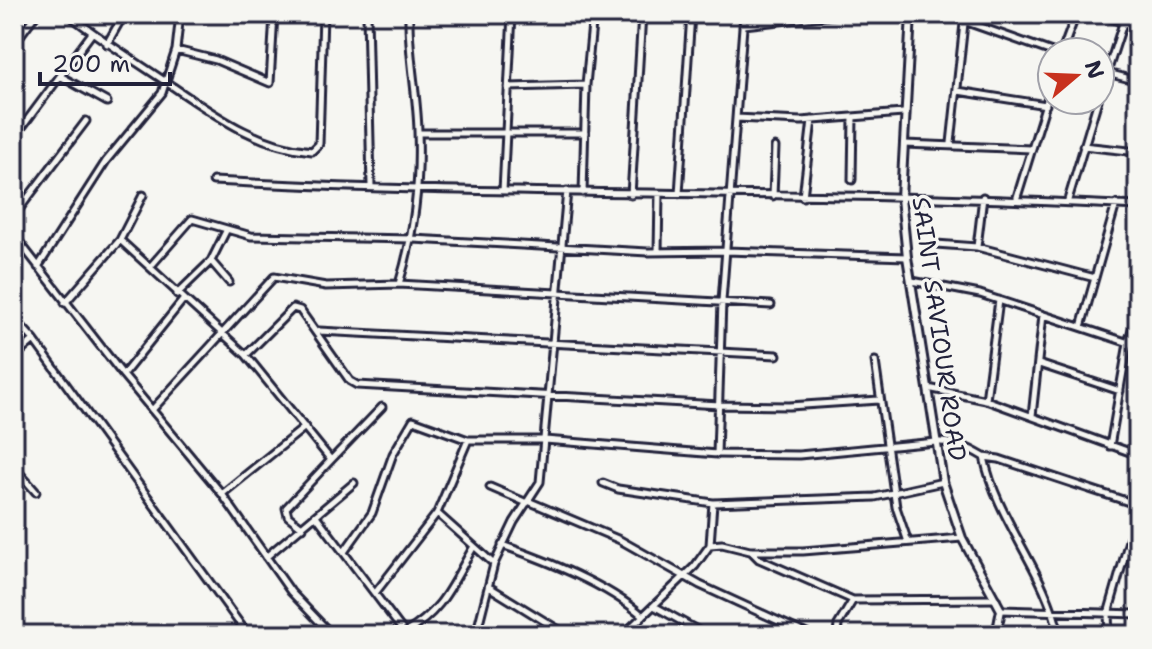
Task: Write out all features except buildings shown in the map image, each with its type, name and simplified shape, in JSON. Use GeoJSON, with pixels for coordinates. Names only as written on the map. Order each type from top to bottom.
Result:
{"type":"FeatureCollection","features":[{"type":"Feature","properties":{"kind":"street"},"geometry":{"type":"LineString","coordinates":[[14,44],[36,14]]}},
{"type":"Feature","properties":{"kind":"street"},"geometry":{"type":"LineString","coordinates":[[68,14],[107,45],[200,106],[285,149],[317,149],[323,14]]}},
{"type":"Feature","properties":{"kind":"street"},"geometry":{"type":"LineString","coordinates":[[107,45],[124,14]]}},
{"type":"Feature","properties":{"kind":"street"},"geometry":{"type":"LineString","coordinates":[[38,267],[106,161],[168,83],[180,14],[210,14]]}},
{"type":"Feature","properties":{"kind":"street"},"geometry":{"type":"LineString","coordinates":[[176,50],[216,60],[270,83],[274,14]]}},
{"type":"Feature","properties":{"kind":"street"},"geometry":{"type":"LineString","coordinates":[[367,14],[371,186]]}},
{"type":"Feature","properties":{"kind":"street"},"geometry":{"type":"LineString","coordinates":[[399,284],[413,239],[416,188],[418,133],[409,56],[409,14]]}},
{"type":"Feature","properties":{"kind":"street"},"geometry":{"type":"LineString","coordinates":[[503,191],[512,14]]}},
{"type":"Feature","properties":{"kind":"street"},"geometry":{"type":"LineString","coordinates":[[583,193],[586,85],[593,14]]}},
{"type":"Feature","properties":{"kind":"street"},"geometry":{"type":"LineString","coordinates":[[631,195],[642,14]]}},
{"type":"Feature","properties":{"kind":"street"},"geometry":{"type":"LineString","coordinates":[[679,194],[691,14]]}},
{"type":"Feature","properties":{"kind":"street"},"geometry":{"type":"LineString","coordinates":[[717,454],[722,301],[744,14]]}},
{"type":"Feature","properties":{"kind":"street"},"geometry":{"type":"LineString","coordinates":[[744,25],[843,14]]}},
{"type":"Feature","properties":{"kind":"street","name":"SAINT SAVIOUR ROAD"},"geometry":{"type":"LineString","coordinates":[[911,14],[903,113],[901,198],[907,257],[943,482],[962,538],[1001,610]]}},
{"type":"Feature","properties":{"kind":"street"},"geometry":{"type":"LineString","coordinates":[[1068,36],[1076,14]]}},
{"type":"Feature","properties":{"kind":"street"},"geometry":{"type":"LineString","coordinates":[[1097,14],[1138,27]]}},
{"type":"Feature","properties":{"kind":"street"},"geometry":{"type":"LineString","coordinates":[[1116,45],[1126,14]]}},
{"type":"Feature","properties":{"kind":"street"},"geometry":{"type":"LineString","coordinates":[[951,143],[964,18],[1036,46]]}},
{"type":"Feature","properties":{"kind":"street"},"geometry":{"type":"LineString","coordinates":[[14,28],[22,33]]}},
{"type":"Feature","properties":{"kind":"street"},"geometry":{"type":"LineString","coordinates":[[14,138],[92,33]]}},
{"type":"Feature","properties":{"kind":"street"},"geometry":{"type":"LineString","coordinates":[[1116,75],[1138,81]]}},
{"type":"Feature","properties":{"kind":"street"},"geometry":{"type":"LineString","coordinates":[[60,76],[107,102]]}},
{"type":"Feature","properties":{"kind":"street"},"geometry":{"type":"LineString","coordinates":[[508,87],[586,85]]}},
{"type":"Feature","properties":{"kind":"street"},"geometry":{"type":"LineString","coordinates":[[958,91],[1036,103]]}},
{"type":"Feature","properties":{"kind":"street"},"geometry":{"type":"LineString","coordinates":[[736,118],[812,120],[903,113]]}},
{"type":"Feature","properties":{"kind":"street"},"geometry":{"type":"LineString","coordinates":[[1017,198],[1042,116]]}},
{"type":"Feature","properties":{"kind":"street"},"geometry":{"type":"LineString","coordinates":[[1068,200],[1093,116]]}},
{"type":"Feature","properties":{"kind":"street"},"geometry":{"type":"LineString","coordinates":[[852,180],[853,117]]}},
{"type":"Feature","properties":{"kind":"street"},"geometry":{"type":"LineString","coordinates":[[803,197],[812,120]]}},
{"type":"Feature","properties":{"kind":"street"},"geometry":{"type":"LineString","coordinates":[[14,216],[86,121]]}},
{"type":"Feature","properties":{"kind":"street"},"geometry":{"type":"LineString","coordinates":[[418,133],[585,133]]}},
{"type":"Feature","properties":{"kind":"street"},"geometry":{"type":"LineString","coordinates":[[903,144],[951,143],[1031,149]]}},
{"type":"Feature","properties":{"kind":"street"},"geometry":{"type":"LineString","coordinates":[[1083,146],[1138,152]]}},
{"type":"Feature","properties":{"kind":"street"},"geometry":{"type":"LineString","coordinates":[[773,196],[775,147]]}},
{"type":"Feature","properties":{"kind":"street"},"geometry":{"type":"LineString","coordinates":[[213,181],[631,195],[983,197],[1138,206]]}},
{"type":"Feature","properties":{"kind":"street"},"geometry":{"type":"LineString","coordinates":[[477,635],[494,564],[540,482],[567,191]]}},
{"type":"Feature","properties":{"kind":"street"},"geometry":{"type":"LineString","coordinates":[[658,252],[659,194]]}},
{"type":"Feature","properties":{"kind":"street"},"geometry":{"type":"LineString","coordinates":[[65,303],[120,240],[143,195]]}},
{"type":"Feature","properties":{"kind":"street"},"geometry":{"type":"LineString","coordinates":[[977,247],[983,197]]}},
{"type":"Feature","properties":{"kind":"street"},"geometry":{"type":"LineString","coordinates":[[1081,327],[1116,204]]}},
{"type":"Feature","properties":{"kind":"street"},"geometry":{"type":"LineString","coordinates":[[150,267],[192,219],[251,236],[413,239],[658,252],[907,257]]}},
{"type":"Feature","properties":{"kind":"street"},"geometry":{"type":"LineString","coordinates":[[177,294],[211,261],[226,231]]}},
{"type":"Feature","properties":{"kind":"street"},"geometry":{"type":"LineString","coordinates":[[14,235],[65,303],[222,494],[291,592],[332,635]]}},
{"type":"Feature","properties":{"kind":"street"},"geometry":{"type":"LineString","coordinates":[[120,240],[214,328],[223,331],[331,460]]}},
{"type":"Feature","properties":{"kind":"street"},"geometry":{"type":"LineString","coordinates":[[936,244],[977,247],[1095,278]]}},
{"type":"Feature","properties":{"kind":"street"},"geometry":{"type":"LineString","coordinates":[[211,261],[229,282]]}},
{"type":"Feature","properties":{"kind":"street"},"geometry":{"type":"LineString","coordinates":[[152,410],[274,277],[326,286],[399,284],[500,293],[558,293],[771,305]]}},
{"type":"Feature","properties":{"kind":"street"},"geometry":{"type":"LineString","coordinates":[[912,281],[950,286],[999,300],[1138,346]]}},
{"type":"Feature","properties":{"kind":"street"},"geometry":{"type":"LineString","coordinates":[[123,375],[183,300]]}},
{"type":"Feature","properties":{"kind":"street"},"geometry":{"type":"LineString","coordinates":[[986,400],[999,300]]}},
{"type":"Feature","properties":{"kind":"street"},"geometry":{"type":"LineString","coordinates":[[246,355],[293,308],[300,310],[318,331],[353,384],[720,405],[789,406],[879,400]]}},
{"type":"Feature","properties":{"kind":"street"},"geometry":{"type":"LineString","coordinates":[[1110,446],[1128,343],[1138,309]]}},
{"type":"Feature","properties":{"kind":"street"},"geometry":{"type":"LineString","coordinates":[[1032,416],[1043,315]]}},
{"type":"Feature","properties":{"kind":"street"},"geometry":{"type":"LineString","coordinates":[[14,318],[34,340],[248,635]]}},
{"type":"Feature","properties":{"kind":"street"},"geometry":{"type":"LineString","coordinates":[[318,331],[722,355],[777,355]]}},
{"type":"Feature","properties":{"kind":"street"},"geometry":{"type":"LineString","coordinates":[[14,357],[34,340]]}},
{"type":"Feature","properties":{"kind":"street"},"geometry":{"type":"LineString","coordinates":[[875,361],[894,493],[908,542]]}},
{"type":"Feature","properties":{"kind":"street"},"geometry":{"type":"LineString","coordinates":[[1039,364],[1120,391]]}},
{"type":"Feature","properties":{"kind":"street"},"geometry":{"type":"LineString","coordinates":[[928,388],[986,400],[1138,455]]}},
{"type":"Feature","properties":{"kind":"street"},"geometry":{"type":"LineString","coordinates":[[303,528],[288,516],[286,508],[382,407]]}},
{"type":"Feature","properties":{"kind":"street"},"geometry":{"type":"LineString","coordinates":[[344,547],[372,513],[393,454],[410,422],[417,420],[468,440],[545,440],[717,454],[799,455],[952,442],[984,457],[1138,507],[1108,614],[1109,635]]}},
{"type":"Feature","properties":{"kind":"street"},"geometry":{"type":"LineString","coordinates":[[222,494],[306,427]]}},
{"type":"Feature","properties":{"kind":"street"},"geometry":{"type":"LineString","coordinates":[[376,592],[437,513],[468,440]]}},
{"type":"Feature","properties":{"kind":"street"},"geometry":{"type":"LineString","coordinates":[[984,457],[1000,502],[1053,612],[1059,635]]}},
{"type":"Feature","properties":{"kind":"street"},"geometry":{"type":"LineString","coordinates":[[14,467],[36,492]]}},
{"type":"Feature","properties":{"kind":"street"},"geometry":{"type":"LineString","coordinates":[[603,483],[618,489],[713,503],[856,499],[943,482]]}},
{"type":"Feature","properties":{"kind":"street"},"geometry":{"type":"LineString","coordinates":[[266,557],[354,483]]}},
{"type":"Feature","properties":{"kind":"street"},"geometry":{"type":"LineString","coordinates":[[490,487],[620,540],[686,576],[809,635]]}},
{"type":"Feature","properties":{"kind":"street"},"geometry":{"type":"LineString","coordinates":[[623,635],[686,576],[710,545],[713,503]]}},
{"type":"Feature","properties":{"kind":"street"},"geometry":{"type":"LineString","coordinates":[[437,513],[494,564]]}},
{"type":"Feature","properties":{"kind":"street"},"geometry":{"type":"LineString","coordinates":[[317,517],[344,547],[405,634],[427,620],[443,602],[473,548]]}},
{"type":"Feature","properties":{"kind":"street"},"geometry":{"type":"LineString","coordinates":[[710,545],[722,544],[750,551],[803,551],[962,538]]}},
{"type":"Feature","properties":{"kind":"street"},"geometry":{"type":"LineString","coordinates":[[502,545],[541,559],[614,594],[643,616]]}},
{"type":"Feature","properties":{"kind":"street"},"geometry":{"type":"LineString","coordinates":[[750,551],[759,559],[853,600],[996,599]]}},
{"type":"Feature","properties":{"kind":"street"},"geometry":{"type":"LineString","coordinates":[[489,587],[567,635]]}},
{"type":"Feature","properties":{"kind":"street"},"geometry":{"type":"LineString","coordinates":[[837,635],[838,625],[853,600]]}},
{"type":"Feature","properties":{"kind":"street"},"geometry":{"type":"LineString","coordinates":[[654,606],[706,635]]}},
{"type":"Feature","properties":{"kind":"street"},"geometry":{"type":"LineString","coordinates":[[996,635],[1001,610],[1138,614]]}}]}
